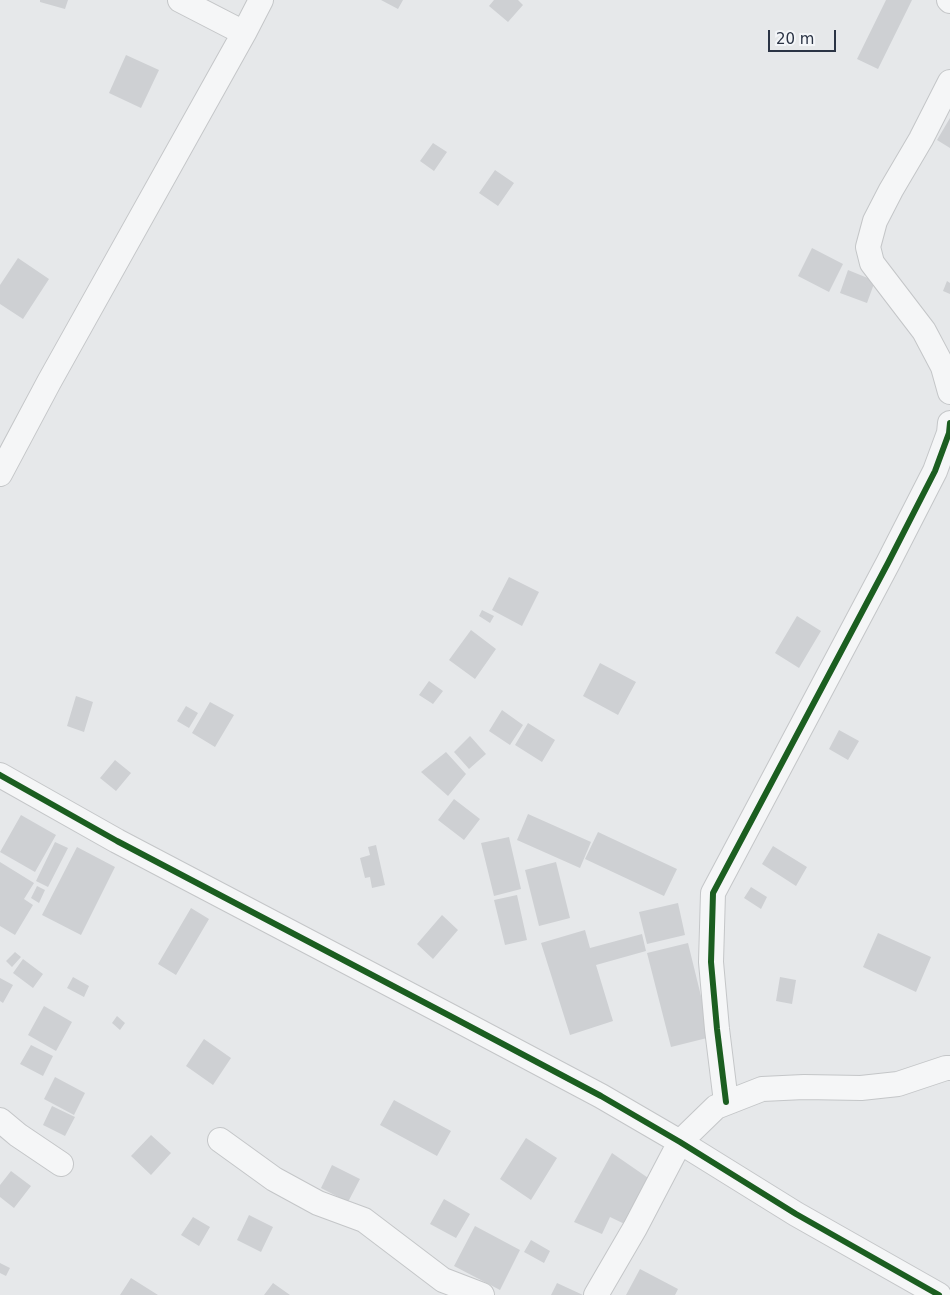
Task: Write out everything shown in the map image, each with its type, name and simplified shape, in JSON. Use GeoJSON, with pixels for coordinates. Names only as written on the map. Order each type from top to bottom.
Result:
{"type":"FeatureCollection","features":[{"type":"Feature","properties":{"kind":"street"},"geometry":{"type":"LineString","coordinates":[[180,0],[244,33]]}},
{"type":"Feature","properties":{"kind":"street"},"geometry":{"type":"LineString","coordinates":[[0,474],[261,0]]}},
{"type":"Feature","properties":{"kind":"street"},"geometry":{"type":"LineString","coordinates":[[950,82],[921,139],[875,221],[868,247],[872,263],[924,331],[943,367],[950,392]]}},
{"type":"Feature","properties":{"kind":"street"},"geometry":{"type":"LineString","coordinates":[[726,1102],[711,962],[713,893],[936,471],[949,433],[950,422]]}},
{"type":"Feature","properties":{"kind":"street"},"geometry":{"type":"LineString","coordinates":[[0,775],[117,841],[452,1016],[592,1092],[680,1142],[796,1214],[940,1295]]}},
{"type":"Feature","properties":{"kind":"street"},"geometry":{"type":"LineString","coordinates":[[596,1295],[635,1228],[680,1142],[716,1107],[762,1089],[804,1087],[861,1088],[898,1084],[950,1068]]}},
{"type":"Feature","properties":{"kind":"street"},"geometry":{"type":"LineString","coordinates":[[0,1120],[18,1135],[61,1164]]}},
{"type":"Feature","properties":{"kind":"street"},"geometry":{"type":"LineString","coordinates":[[220,1140],[274,1179],[318,1203],[364,1220],[443,1280],[482,1295]]}},
{"type":"Feature","properties":{"kind":"building"},"geometry":{"type":"Polygon","coordinates":[[[40,0],[68,0],[65,9],[40,2],[40,0]]]}},
{"type":"Feature","properties":{"kind":"building"},"geometry":{"type":"Polygon","coordinates":[[[381,0],[403,0],[398,9],[381,0]]]}},
{"type":"Feature","properties":{"kind":"building"},"geometry":{"type":"Polygon","coordinates":[[[494,0],[518,0],[523,5],[508,22],[489,6],[494,0]]]}},
{"type":"Feature","properties":{"kind":"building"},"geometry":{"type":"Polygon","coordinates":[[[886,0],[912,0],[878,69],[857,59],[886,0]]]}},
{"type":"Feature","properties":{"kind":"building"},"geometry":{"type":"Polygon","coordinates":[[[126,55],[159,70],[141,108],[109,93],[126,55]]]}},
{"type":"Feature","properties":{"kind":"building"},"geometry":{"type":"Polygon","coordinates":[[[950,118],[950,148],[937,140],[950,118]]]}},
{"type":"Feature","properties":{"kind":"building"},"geometry":{"type":"Polygon","coordinates":[[[433,143],[447,152],[434,171],[420,161],[433,143]]]}},
{"type":"Feature","properties":{"kind":"building"},"geometry":{"type":"Polygon","coordinates":[[[495,170],[514,183],[498,206],[479,193],[495,170]]]}},
{"type":"Feature","properties":{"kind":"building"},"geometry":{"type":"Polygon","coordinates":[[[812,248],[843,264],[829,292],[798,276],[812,248]]]}},
{"type":"Feature","properties":{"kind":"building"},"geometry":{"type":"Polygon","coordinates":[[[18,258],[49,279],[23,319],[0,304],[0,285],[18,258]]]}},
{"type":"Feature","properties":{"kind":"building"},"geometry":{"type":"Polygon","coordinates":[[[848,270],[875,281],[867,303],[840,293],[848,270]]]}},
{"type":"Feature","properties":{"kind":"building"},"geometry":{"type":"Polygon","coordinates":[[[947,281],[950,283],[950,294],[943,291],[947,281]]]}},
{"type":"Feature","properties":{"kind":"building"},"geometry":{"type":"Polygon","coordinates":[[[509,577],[539,592],[522,626],[492,610],[509,577]]]}},
{"type":"Feature","properties":{"kind":"building"},"geometry":{"type":"Polygon","coordinates":[[[482,610],[494,616],[490,623],[479,616],[482,610]]]}},
{"type":"Feature","properties":{"kind":"building"},"geometry":{"type":"Polygon","coordinates":[[[797,616],[821,631],[799,668],[775,653],[797,616]]]}},
{"type":"Feature","properties":{"kind":"building"},"geometry":{"type":"Polygon","coordinates":[[[471,630],[496,649],[475,679],[449,660],[471,630]]]}},
{"type":"Feature","properties":{"kind":"building"},"geometry":{"type":"Polygon","coordinates":[[[600,663],[636,682],[618,715],[583,696],[600,663]]]}},
{"type":"Feature","properties":{"kind":"building"},"geometry":{"type":"Polygon","coordinates":[[[429,681],[443,691],[433,704],[419,695],[429,681]]]}},
{"type":"Feature","properties":{"kind":"building"},"geometry":{"type":"Polygon","coordinates":[[[76,696],[93,702],[84,732],[67,726],[76,696]]]}},
{"type":"Feature","properties":{"kind":"building"},"geometry":{"type":"Polygon","coordinates":[[[210,702],[234,715],[215,747],[192,733],[210,702]]]}},
{"type":"Feature","properties":{"kind":"building"},"geometry":{"type":"Polygon","coordinates":[[[186,706],[198,713],[189,728],[177,721],[186,706]]]}},
{"type":"Feature","properties":{"kind":"building"},"geometry":{"type":"Polygon","coordinates":[[[502,710],[523,725],[510,745],[489,731],[502,710]]]}},
{"type":"Feature","properties":{"kind":"building"},"geometry":{"type":"Polygon","coordinates":[[[528,723],[555,740],[542,762],[515,745],[528,723]]]}},
{"type":"Feature","properties":{"kind":"building"},"geometry":{"type":"Polygon","coordinates":[[[839,730],[859,741],[848,760],[829,749],[839,730]]]}},
{"type":"Feature","properties":{"kind":"building"},"geometry":{"type":"Polygon","coordinates":[[[470,736],[486,754],[469,769],[454,752],[470,736]]]}},
{"type":"Feature","properties":{"kind":"building"},"geometry":{"type":"Polygon","coordinates":[[[446,752],[466,774],[448,796],[421,772],[446,752]]]}},
{"type":"Feature","properties":{"kind":"building"},"geometry":{"type":"Polygon","coordinates":[[[115,760],[131,773],[116,791],[100,778],[115,760]]]}},
{"type":"Feature","properties":{"kind":"building"},"geometry":{"type":"Polygon","coordinates":[[[454,799],[480,819],[464,840],[438,820],[454,799]]]}},
{"type":"Feature","properties":{"kind":"building"},"geometry":{"type":"Polygon","coordinates":[[[528,814],[591,842],[580,868],[517,840],[528,814]]]}},
{"type":"Feature","properties":{"kind":"building"},"geometry":{"type":"Polygon","coordinates":[[[21,815],[56,835],[35,872],[0,852],[21,815]]]}},
{"type":"Feature","properties":{"kind":"building"},"geometry":{"type":"Polygon","coordinates":[[[598,832],[677,869],[664,896],[585,859],[598,832]]]}},
{"type":"Feature","properties":{"kind":"building"},"geometry":{"type":"Polygon","coordinates":[[[509,837],[521,889],[494,896],[481,843],[509,837]]]}},
{"type":"Feature","properties":{"kind":"building"},"geometry":{"type":"Polygon","coordinates":[[[55,842],[68,848],[48,887],[36,881],[55,842]]]}},
{"type":"Feature","properties":{"kind":"building"},"geometry":{"type":"Polygon","coordinates":[[[376,845],[385,885],[372,888],[370,877],[365,878],[360,858],[370,855],[368,847],[376,845]]]}},
{"type":"Feature","properties":{"kind":"building"},"geometry":{"type":"Polygon","coordinates":[[[773,846],[807,867],[796,886],[762,864],[773,846]]]}},
{"type":"Feature","properties":{"kind":"building"},"geometry":{"type":"Polygon","coordinates":[[[77,847],[115,867],[81,935],[42,915],[77,847]]]}},
{"type":"Feature","properties":{"kind":"building"},"geometry":{"type":"Polygon","coordinates":[[[0,862],[34,883],[24,899],[33,905],[15,935],[0,926],[0,862]]]}},
{"type":"Feature","properties":{"kind":"building"},"geometry":{"type":"Polygon","coordinates":[[[556,862],[570,918],[539,926],[525,870],[556,862]]]}},
{"type":"Feature","properties":{"kind":"building"},"geometry":{"type":"Polygon","coordinates":[[[37,886],[45,890],[39,903],[31,898],[37,886]]]}},
{"type":"Feature","properties":{"kind":"building"},"geometry":{"type":"Polygon","coordinates":[[[751,887],[767,897],[761,909],[744,898],[751,887]]]}},
{"type":"Feature","properties":{"kind":"building"},"geometry":{"type":"Polygon","coordinates":[[[517,895],[527,940],[505,945],[494,900],[517,895]]]}},
{"type":"Feature","properties":{"kind":"building"},"geometry":{"type":"Polygon","coordinates":[[[678,903],[685,935],[647,944],[639,912],[678,903]]]}},
{"type":"Feature","properties":{"kind":"building"},"geometry":{"type":"Polygon","coordinates":[[[191,908],[209,919],[176,975],[158,964],[191,908]]]}},
{"type":"Feature","properties":{"kind":"building"},"geometry":{"type":"Polygon","coordinates":[[[442,915],[458,930],[433,959],[417,944],[442,915]]]}},
{"type":"Feature","properties":{"kind":"building"},"geometry":{"type":"Polygon","coordinates":[[[585,930],[590,948],[642,934],[646,951],[596,965],[613,1021],[570,1035],[541,943],[585,930]]]}},
{"type":"Feature","properties":{"kind":"building"},"geometry":{"type":"Polygon","coordinates":[[[878,933],[931,957],[916,992],[863,967],[878,933]]]}},
{"type":"Feature","properties":{"kind":"building"},"geometry":{"type":"Polygon","coordinates":[[[688,943],[711,1037],[671,1047],[647,953],[688,943]]]}},
{"type":"Feature","properties":{"kind":"building"},"geometry":{"type":"Polygon","coordinates":[[[15,952],[21,957],[12,967],[6,961],[15,952]]]}},
{"type":"Feature","properties":{"kind":"building"},"geometry":{"type":"Polygon","coordinates":[[[23,959],[43,974],[33,988],[13,973],[23,959]]]}},
{"type":"Feature","properties":{"kind":"building"},"geometry":{"type":"Polygon","coordinates":[[[73,977],[89,986],[84,997],[67,988],[73,977]]]}},
{"type":"Feature","properties":{"kind":"building"},"geometry":{"type":"Polygon","coordinates":[[[780,977],[796,980],[792,1004],[776,1001],[780,977]]]}},
{"type":"Feature","properties":{"kind":"building"},"geometry":{"type":"Polygon","coordinates":[[[0,978],[13,985],[3,1003],[0,1001],[0,978]]]}},
{"type":"Feature","properties":{"kind":"building"},"geometry":{"type":"Polygon","coordinates":[[[44,1006],[72,1022],[56,1051],[28,1035],[44,1006]]]}},
{"type":"Feature","properties":{"kind":"building"},"geometry":{"type":"Polygon","coordinates":[[[117,1016],[125,1023],[120,1030],[112,1023],[117,1016]]]}},
{"type":"Feature","properties":{"kind":"building"},"geometry":{"type":"Polygon","coordinates":[[[204,1039],[231,1058],[213,1085],[186,1066],[204,1039]]]}},
{"type":"Feature","properties":{"kind":"building"},"geometry":{"type":"Polygon","coordinates":[[[31,1045],[53,1056],[43,1076],[20,1064],[31,1045]]]}},
{"type":"Feature","properties":{"kind":"building"},"geometry":{"type":"Polygon","coordinates":[[[55,1077],[85,1093],[74,1115],[44,1099],[55,1077]]]}},
{"type":"Feature","properties":{"kind":"building"},"geometry":{"type":"Polygon","coordinates":[[[394,1100],[451,1131],[437,1156],[380,1125],[394,1100]]]}},
{"type":"Feature","properties":{"kind":"building"},"geometry":{"type":"Polygon","coordinates":[[[52,1106],[75,1117],[65,1136],[43,1125],[52,1106]]]}},
{"type":"Feature","properties":{"kind":"building"},"geometry":{"type":"Polygon","coordinates":[[[151,1135],[171,1153],[151,1175],[131,1156],[151,1135]]]}},
{"type":"Feature","properties":{"kind":"building"},"geometry":{"type":"Polygon","coordinates":[[[526,1138],[557,1158],[531,1200],[500,1179],[526,1138]]]}},
{"type":"Feature","properties":{"kind":"building"},"geometry":{"type":"Polygon","coordinates":[[[612,1153],[654,1182],[633,1228],[610,1217],[602,1234],[574,1222],[612,1153]]]}},
{"type":"Feature","properties":{"kind":"building"},"geometry":{"type":"Polygon","coordinates":[[[332,1165],[360,1179],[348,1202],[321,1188],[332,1165]]]}},
{"type":"Feature","properties":{"kind":"building"},"geometry":{"type":"Polygon","coordinates":[[[11,1171],[31,1186],[14,1208],[0,1197],[0,1185],[11,1171]]]}},
{"type":"Feature","properties":{"kind":"building"},"geometry":{"type":"Polygon","coordinates":[[[444,1199],[470,1214],[456,1238],[430,1224],[444,1199]]]}},
{"type":"Feature","properties":{"kind":"building"},"geometry":{"type":"Polygon","coordinates":[[[249,1215],[273,1227],[261,1252],[237,1240],[249,1215]]]}},
{"type":"Feature","properties":{"kind":"building"},"geometry":{"type":"Polygon","coordinates":[[[193,1217],[210,1227],[199,1246],[181,1235],[193,1217]]]}},
{"type":"Feature","properties":{"kind":"building"},"geometry":{"type":"Polygon","coordinates":[[[475,1226],[520,1250],[500,1290],[454,1266],[475,1226]]]}},
{"type":"Feature","properties":{"kind":"building"},"geometry":{"type":"Polygon","coordinates":[[[531,1240],[550,1251],[544,1263],[524,1252],[531,1240]]]}},
{"type":"Feature","properties":{"kind":"building"},"geometry":{"type":"Polygon","coordinates":[[[0,1263],[10,1268],[6,1276],[0,1273],[0,1263]]]}},
{"type":"Feature","properties":{"kind":"building"},"geometry":{"type":"Polygon","coordinates":[[[640,1269],[678,1289],[675,1295],[626,1295],[640,1269]]]}},
{"type":"Feature","properties":{"kind":"building"},"geometry":{"type":"Polygon","coordinates":[[[131,1278],[158,1295],[120,1295],[131,1278]]]}},
{"type":"Feature","properties":{"kind":"building"},"geometry":{"type":"Polygon","coordinates":[[[273,1283],[290,1295],[264,1295],[273,1283]]]}},
{"type":"Feature","properties":{"kind":"building"},"geometry":{"type":"Polygon","coordinates":[[[557,1283],[583,1295],[551,1295],[557,1283]]]}},
{"type":"Feature","properties":{"kind":"cycle path"},"geometry":{"type":"LineString","coordinates":[[726,1102],[711,962],[713,893],[935,471],[949,433],[950,423]]}},
{"type":"Feature","properties":{"kind":"cycle path"},"geometry":{"type":"LineString","coordinates":[[0,775],[117,841],[601,1096],[680,1142],[796,1214],[939,1295]]}}]}
